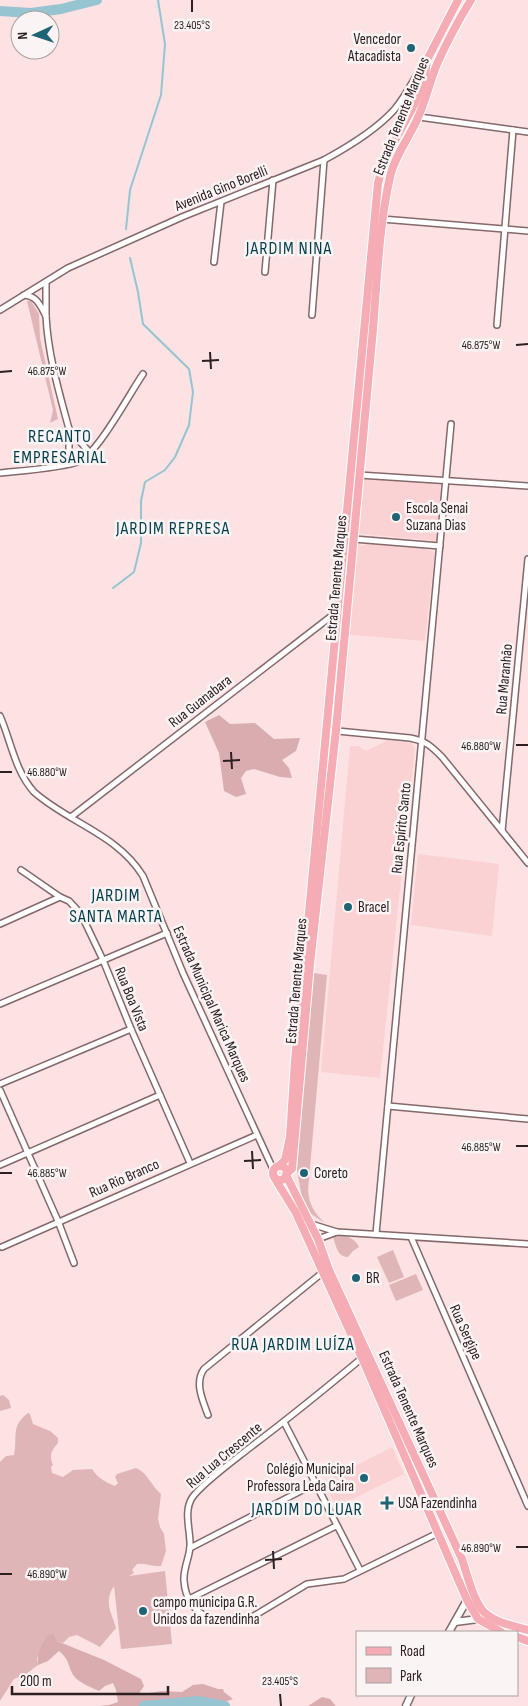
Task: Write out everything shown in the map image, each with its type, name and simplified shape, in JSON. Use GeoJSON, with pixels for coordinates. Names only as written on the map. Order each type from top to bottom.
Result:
{"type":"FeatureCollection","features":[{"type":"Feature","properties":{"kind":"main road","name":"Estrada Tenente Marques"},"geometry":{"type":"LineString","coordinates":[[458,0],[427,60],[425,76],[416,101],[389,151],[378,183],[294,1060],[290,1137],[285,1160],[276,1169],[362,1358],[467,1600],[478,1619]]}},
{"type":"Feature","properties":{"kind":"main road","name":"Estrada Tenente Marques"},"geometry":{"type":"LineString","coordinates":[[471,0],[448,40],[436,66],[419,117],[398,153],[391,172],[383,219],[376,277],[374,322],[336,730],[310,964],[292,1169],[287,1174],[462,1560],[475,1596],[484,1612],[494,1619],[528,1630]]}},
{"type":"Feature","properties":{"kind":"main road"},"geometry":{"type":"LineString","coordinates":[[285,1168],[287,1174],[280,1180],[276,1169],[285,1168]]}},
{"type":"Feature","properties":{"kind":"main road"},"geometry":{"type":"LineString","coordinates":[[301,1225],[305,1228],[310,1239],[318,1239]]}},
{"type":"Feature","properties":{"kind":"main road"},"geometry":{"type":"LineString","coordinates":[[478,1619],[499,1631]]}},
{"type":"Feature","properties":{"kind":"street","name":"Avenida Gino Borelli"},"geometry":{"type":"LineString","coordinates":[[0,310],[68,268],[324,160],[358,140],[389,115],[402,100],[427,60]]}},
{"type":"Feature","properties":{"kind":"street"},"geometry":{"type":"LineString","coordinates":[[419,117],[528,132]]}},
{"type":"Feature","properties":{"kind":"street"},"geometry":{"type":"LineString","coordinates":[[497,325],[513,130]]}},
{"type":"Feature","properties":{"kind":"street"},"geometry":{"type":"LineString","coordinates":[[312,315],[316,288],[324,160]]}},
{"type":"Feature","properties":{"kind":"street"},"geometry":{"type":"LineString","coordinates":[[265,272],[273,180]]}},
{"type":"Feature","properties":{"kind":"street"},"geometry":{"type":"LineString","coordinates":[[214,262],[221,202]]}},
{"type":"Feature","properties":{"kind":"street"},"geometry":{"type":"LineString","coordinates":[[374,219],[528,231]]}},
{"type":"Feature","properties":{"kind":"street"},"geometry":{"type":"LineString","coordinates":[[46,282],[46,316],[51,363],[69,430],[70,464]]}},
{"type":"Feature","properties":{"kind":"street"},"geometry":{"type":"LineString","coordinates":[[24,294],[35,298],[46,316]]}},
{"type":"Feature","properties":{"kind":"street"},"geometry":{"type":"LineString","coordinates":[[0,473],[70,464],[82,460],[90,453],[143,374]]}},
{"type":"Feature","properties":{"kind":"street","name":"Rua Espírito Santo"},"geometry":{"type":"LineString","coordinates":[[376,1234],[451,424]]}},
{"type":"Feature","properties":{"kind":"street"},"geometry":{"type":"LineString","coordinates":[[69,430],[90,453]]}},
{"type":"Feature","properties":{"kind":"street"},"geometry":{"type":"LineString","coordinates":[[359,475],[528,486]]}},
{"type":"Feature","properties":{"kind":"street"},"geometry":{"type":"LineString","coordinates":[[354,539],[440,546]]}},
{"type":"Feature","properties":{"kind":"street","name":"Rua Maranhão"},"geometry":{"type":"LineString","coordinates":[[502,831],[528,559]]}},
{"type":"Feature","properties":{"kind":"street"},"geometry":{"type":"LineString","coordinates":[[338,611],[347,612]]}},
{"type":"Feature","properties":{"kind":"street","name":"Rua Guanabara"},"geometry":{"type":"LineString","coordinates":[[71,817],[338,611]]}},
{"type":"Feature","properties":{"kind":"street","name":"Estrada Municipal Marica Marques"},"geometry":{"type":"LineString","coordinates":[[0,716],[2,726],[26,783],[40,798],[119,848],[136,864],[266,1154],[276,1169]]}},
{"type":"Feature","properties":{"kind":"street"},"geometry":{"type":"LineString","coordinates":[[327,730],[422,741],[433,748],[528,863]]}},
{"type":"Feature","properties":{"kind":"street","name":"Rua Boa Vista"},"geometry":{"type":"LineString","coordinates":[[21,870],[73,904],[81,914],[103,960],[190,1163]]}},
{"type":"Feature","properties":{"kind":"street"},"geometry":{"type":"LineString","coordinates":[[0,924],[60,897]]}},
{"type":"Feature","properties":{"kind":"street"},"geometry":{"type":"LineString","coordinates":[[0,1004],[167,933]]}},
{"type":"Feature","properties":{"kind":"street"},"geometry":{"type":"LineString","coordinates":[[0,1084],[131,1029]]}},
{"type":"Feature","properties":{"kind":"street"},"geometry":{"type":"LineString","coordinates":[[0,1090],[58,1221],[74,1263]]}},
{"type":"Feature","properties":{"kind":"street"},"geometry":{"type":"LineString","coordinates":[[0,1165],[160,1095]]}},
{"type":"Feature","properties":{"kind":"street"},"geometry":{"type":"LineString","coordinates":[[388,1106],[528,1119]]}},
{"type":"Feature","properties":{"kind":"street","name":"Rua Rio Branco"},"geometry":{"type":"LineString","coordinates":[[2,1246],[257,1134]]}},
{"type":"Feature","properties":{"kind":"street"},"geometry":{"type":"LineString","coordinates":[[311,1224],[337,1232],[528,1244]]}},
{"type":"Feature","properties":{"kind":"street"},"geometry":{"type":"LineString","coordinates":[[318,1239],[337,1232]]}},
{"type":"Feature","properties":{"kind":"street","name":"Rua Sergipe"},"geometry":{"type":"LineString","coordinates":[[410,1236],[528,1506]]}},
{"type":"Feature","properties":{"kind":"street"},"geometry":{"type":"LineString","coordinates":[[208,1415],[199,1383],[199,1377],[204,1369],[322,1273]]}},
{"type":"Feature","properties":{"kind":"street","name":"Rua Lua Crescente"},"geometry":{"type":"LineString","coordinates":[[189,1599],[184,1580],[190,1548],[188,1510],[193,1496],[229,1464],[362,1358]]}},
{"type":"Feature","properties":{"kind":"street"},"geometry":{"type":"LineString","coordinates":[[284,1422],[360,1570]]}},
{"type":"Feature","properties":{"kind":"street"},"geometry":{"type":"LineString","coordinates":[[190,1548],[316,1483]]}},
{"type":"Feature","properties":{"kind":"street"},"geometry":{"type":"LineString","coordinates":[[336,1526],[189,1599],[196,1610],[207,1616],[224,1622],[238,1622],[252,1617],[307,1584],[344,1579],[438,1533]]}},
{"type":"Feature","properties":{"kind":"street"},"geometry":{"type":"LineString","coordinates":[[449,1631],[467,1600]]}},
{"type":"Feature","properties":{"kind":"street"},"geometry":{"type":"LineString","coordinates":[[455,1622],[478,1619]]}},
{"type":"Feature","properties":{"kind":"shaded area","name":"Escola Senai Suzana Dias"},"geometry":{"type":"Polygon","coordinates":[[[358,479],[441,484],[437,541],[352,533],[358,479]]]}},
{"type":"Feature","properties":{"kind":"shaded area"},"geometry":{"type":"Polygon","coordinates":[[[358,542],[361,546],[370,543],[419,547],[435,552],[425,641],[343,634],[355,543],[358,542]]]}},
{"type":"Feature","properties":{"kind":"shaded area"},"geometry":{"type":"Polygon","coordinates":[[[219,715],[230,724],[255,723],[274,739],[300,738],[296,751],[282,760],[289,768],[292,778],[280,777],[254,769],[246,771],[241,778],[246,794],[236,797],[224,791],[219,753],[205,722],[219,715]]]}},
{"type":"Feature","properties":{"kind":"shaded area"},"geometry":{"type":"Polygon","coordinates":[[[388,740],[411,743],[415,748],[380,1078],[321,1072],[350,746],[358,746],[366,751],[388,740]]]}},
{"type":"Feature","properties":{"kind":"shaded area"},"geometry":{"type":"Polygon","coordinates":[[[418,854],[499,864],[492,936],[411,925],[418,854]]]}},
{"type":"Feature","properties":{"kind":"shaded area","name":"Colégio Municipal Professora Leda Caira"},"geometry":{"type":"Polygon","coordinates":[[[392,1447],[404,1474],[336,1507],[324,1482],[392,1447]]]}},
{"type":"Feature","properties":{"kind":"shaded area"},"geometry":{"type":"Polygon","coordinates":[[[54,1634],[57,1641],[104,1660],[141,1679],[144,1686],[138,1695],[161,1691],[182,1692],[193,1685],[203,1684],[223,1689],[233,1699],[225,1702],[226,1706],[99,1706],[118,1702],[113,1683],[99,1691],[82,1683],[74,1676],[67,1661],[59,1651],[48,1661],[38,1665],[41,1646],[48,1635],[54,1634]]]}},
{"type":"Feature","properties":{"kind":"shaded area"},"geometry":{"type":"Polygon","coordinates":[[[322,1697],[330,1699],[336,1706],[308,1706],[322,1697]]]}},
{"type":"Feature","properties":{"kind":"green space"},"geometry":{"type":"Polygon","coordinates":[[[27,301],[31,301],[39,314],[40,338],[58,419],[50,423],[53,410],[27,301]]]}},
{"type":"Feature","properties":{"kind":"green space"},"geometry":{"type":"Polygon","coordinates":[[[314,973],[327,975],[308,1190],[313,1208],[325,1223],[311,1214],[302,1198],[297,1170],[302,1094],[314,973]]]}},
{"type":"Feature","properties":{"kind":"green space"},"geometry":{"type":"Polygon","coordinates":[[[335,1235],[349,1237],[359,1247],[348,1257],[341,1255],[333,1237],[335,1235]]]}},
{"type":"Feature","properties":{"kind":"green space"},"geometry":{"type":"Polygon","coordinates":[[[393,1250],[404,1277],[389,1283],[377,1257],[393,1250]]]}},
{"type":"Feature","properties":{"kind":"green space"},"geometry":{"type":"Polygon","coordinates":[[[416,1274],[423,1290],[396,1301],[389,1285],[416,1274]]]}},
{"type":"Feature","properties":{"kind":"green space"},"geometry":{"type":"Polygon","coordinates":[[[3,1395],[9,1400],[11,1408],[0,1411],[0,1396],[3,1395]]]}},
{"type":"Feature","properties":{"kind":"green space"},"geometry":{"type":"Polygon","coordinates":[[[28,1413],[33,1424],[50,1431],[58,1438],[58,1443],[51,1453],[52,1473],[63,1477],[73,1470],[92,1469],[102,1479],[115,1486],[118,1483],[115,1477],[117,1474],[136,1468],[144,1473],[161,1494],[158,1519],[164,1534],[166,1551],[161,1566],[137,1564],[132,1570],[134,1573],[129,1576],[165,1571],[172,1644],[121,1649],[114,1586],[109,1602],[116,1628],[100,1647],[77,1635],[69,1637],[63,1643],[57,1641],[54,1634],[37,1658],[38,1665],[26,1674],[14,1679],[0,1701],[0,1462],[6,1456],[14,1455],[17,1427],[22,1418],[28,1413]]]}},
{"type":"Feature","properties":{"kind":"waterway"},"geometry":{"type":"LineString","coordinates":[[0,11],[31,13],[61,9],[97,0]]}},
{"type":"Feature","properties":{"kind":"waterway"},"geometry":{"type":"LineString","coordinates":[[126,229],[130,190],[161,95],[165,44],[158,0]]}},
{"type":"Feature","properties":{"kind":"waterway"},"geometry":{"type":"LineString","coordinates":[[113,588],[134,572],[141,543],[141,501],[145,482],[165,470],[175,457],[189,425],[193,392],[189,369],[143,324],[130,258]]}},
{"type":"Feature","properties":{"kind":"waterway"},"geometry":{"type":"LineString","coordinates":[[144,1706],[198,1701],[225,1706]]}},
{"type":"Feature","properties":{"kind":"place","name":"Vencedor Atacadista"},"geometry":{"type":"Point","coordinates":[411,48]}},
{"type":"Feature","properties":{"kind":"place","name":"Escola Senai Suzana Dias"},"geometry":{"type":"Point","coordinates":[396,517]}},
{"type":"Feature","properties":{"kind":"place","name":"Bracel"},"geometry":{"type":"Point","coordinates":[348,907]}},
{"type":"Feature","properties":{"kind":"place","name":"Coreto"},"geometry":{"type":"Point","coordinates":[304,1173]}},
{"type":"Feature","properties":{"kind":"place","name":"BR"},"geometry":{"type":"Point","coordinates":[356,1278]}},
{"type":"Feature","properties":{"kind":"place","name":"Colégio Municipal Professora Leda Caira"},"geometry":{"type":"Point","coordinates":[364,1478]}},
{"type":"Feature","properties":{"kind":"place","name":"USA Fazendinha"},"geometry":{"type":"Point","coordinates":[387,1503]}},
{"type":"Feature","properties":{"kind":"place","name":"campo municipa G.R. Unidos da fazendinha"},"geometry":{"type":"Point","coordinates":[143,1611]}},
{"type":"Feature","properties":{"kind":"district","name":"JARDIM NINA"},"geometry":{"type":"Point","coordinates":[289,248]}},
{"type":"Feature","properties":{"kind":"district","name":"RECANTO EMPRESARIAL"},"geometry":{"type":"Point","coordinates":[60,446]}},
{"type":"Feature","properties":{"kind":"district","name":"JARDIM REPRESA"},"geometry":{"type":"Point","coordinates":[173,528]}},
{"type":"Feature","properties":{"kind":"district","name":"JARDIM SANTA MARTA"},"geometry":{"type":"Point","coordinates":[116,905]}},
{"type":"Feature","properties":{"kind":"district","name":"RUA JARDIM LUÍZA"},"geometry":{"type":"Point","coordinates":[293,1344]}},
{"type":"Feature","properties":{"kind":"district","name":"JARDIM DO LUAR"},"geometry":{"type":"Point","coordinates":[307,1509]}}]}
